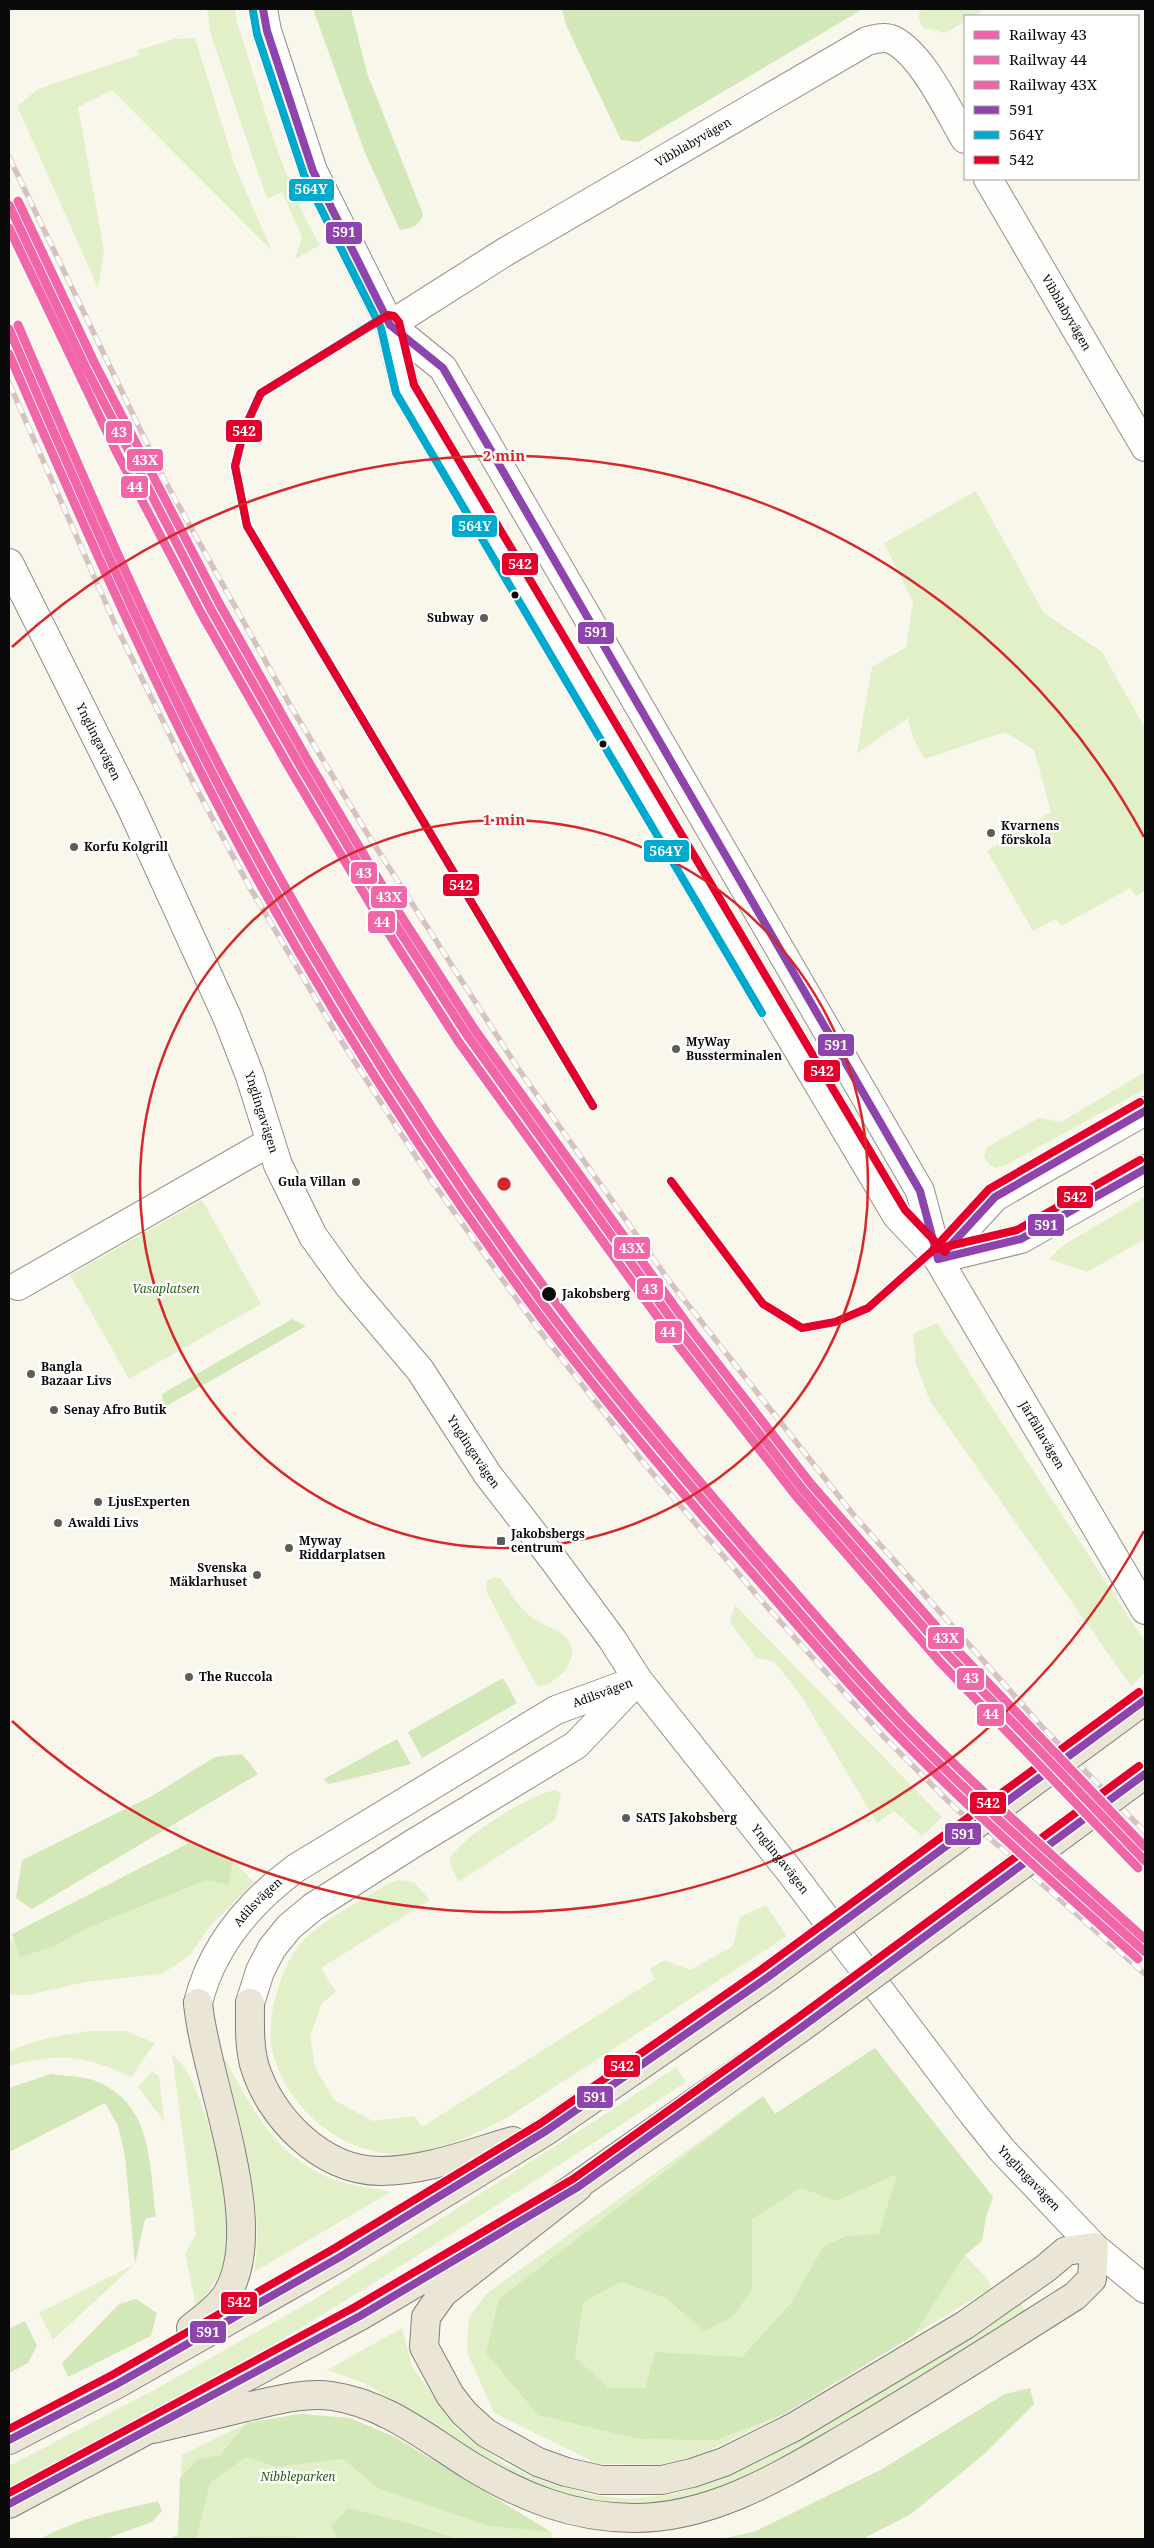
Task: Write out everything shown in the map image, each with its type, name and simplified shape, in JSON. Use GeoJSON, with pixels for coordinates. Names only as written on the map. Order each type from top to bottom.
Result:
{"type":"FeatureCollection","features":[{"type":"Feature","properties":{"kind":"main road"},"geometry":{"type":"LineString","coordinates":[[9,2440],[117,2384],[340,2258],[546,2132],[768,1977],[1145,1700]]}},
{"type":"Feature","properties":{"kind":"main road"},"geometry":{"type":"LineString","coordinates":[[152,2429],[288,2398],[330,2396],[374,2406],[415,2429],[511,2489],[555,2507],[595,2515],[636,2518],[684,2512],[726,2501],[775,2479],[903,2405],[1075,2296],[1092,2279],[1094,2247],[1066,2252],[966,2325],[794,2427],[724,2462],[692,2473],[662,2480],[601,2480],[566,2472],[538,2462],[486,2433],[464,2413],[450,2395],[424,2347],[426,2317],[444,2293],[578,2187],[802,2027],[1145,1774]]}},
{"type":"Feature","properties":{"kind":"main road"},"geometry":{"type":"LineString","coordinates":[[117,2384],[213,2311],[225,2297],[241,2256],[243,2232],[240,2198],[206,2055],[198,2003]]}},
{"type":"Feature","properties":{"kind":"main road"},"geometry":{"type":"LineString","coordinates":[[250,2003],[250,2036],[254,2064],[264,2088],[296,2133],[314,2149],[335,2160],[356,2168],[378,2171],[409,2169],[546,2132]]}},
{"type":"Feature","properties":{"kind":"main road"},"geometry":{"type":"LineString","coordinates":[[9,2504],[360,2316],[578,2187]]}},
{"type":"Feature","properties":{"kind":"street","name":"Järfällavägen"},"geometry":{"type":"LineString","coordinates":[[263,9],[267,32],[313,171],[390,324],[405,390],[897,1216],[938,1259],[1145,1610]]}},
{"type":"Feature","properties":{"kind":"street","name":"Vibblabyvägen"},"geometry":{"type":"LineString","coordinates":[[390,324],[506,252],[867,41],[883,38],[893,40],[920,62],[964,137]]}},
{"type":"Feature","properties":{"kind":"street","name":"Vibblabyvägen"},"geometry":{"type":"LineString","coordinates":[[989,180],[1145,447]]}},
{"type":"Feature","properties":{"kind":"street","name":"Järfällavägen"},"geometry":{"type":"LineString","coordinates":[[390,324],[443,368],[920,1191],[938,1259]]}},
{"type":"Feature","properties":{"kind":"street","name":"Ynglingavägen"},"geometry":{"type":"LineString","coordinates":[[9,563],[131,807],[227,1017],[250,1076],[270,1142],[288,1189],[313,1236],[349,1286],[420,1370],[488,1475],[612,1639],[638,1680],[786,1866],[973,2114],[1002,2150],[1094,2247],[1145,2289]]}},
{"type":"Feature","properties":{"kind":"street"},"geometry":{"type":"LineString","coordinates":[[938,1259],[995,1197],[1145,1111]]}},
{"type":"Feature","properties":{"kind":"street"},"geometry":{"type":"LineString","coordinates":[[18,1286],[270,1142]]}},
{"type":"Feature","properties":{"kind":"street"},"geometry":{"type":"LineString","coordinates":[[938,1259],[1021,1240],[1145,1169]]}},
{"type":"Feature","properties":{"kind":"street","name":"Adilsvägen"},"geometry":{"type":"LineString","coordinates":[[198,2003],[203,1982],[214,1957],[246,1910],[275,1883],[312,1858],[556,1710],[638,1680]]}},
{"type":"Feature","properties":{"kind":"street","name":"Adilsvägen"},"geometry":{"type":"LineString","coordinates":[[250,2003],[260,1971],[272,1948],[289,1927],[307,1912],[414,1843],[576,1745],[638,1680]]}},
{"type":"Feature","properties":{"kind":"green space"},"geometry":{"type":"Polygon","coordinates":[[[207,9],[235,9],[237,22],[283,164],[306,219],[320,245],[295,259],[302,237],[282,192],[267,199],[211,35],[207,9]]]}},
{"type":"Feature","properties":{"kind":"green space"},"geometry":{"type":"Polygon","coordinates":[[[313,9],[351,9],[367,73],[423,214],[420,221],[411,227],[400,230],[365,153],[313,9]]]}},
{"type":"Feature","properties":{"kind":"green space"},"geometry":{"type":"Polygon","coordinates":[[[562,9],[863,9],[638,142],[621,140],[566,25],[562,9]]]}},
{"type":"Feature","properties":{"kind":"green space"},"geometry":{"type":"Polygon","coordinates":[[[921,9],[986,9],[976,15],[964,15],[964,22],[946,33],[924,28],[918,18],[921,9]]]}},
{"type":"Feature","properties":{"kind":"green space"},"geometry":{"type":"Polygon","coordinates":[[[195,38],[235,166],[272,251],[112,90],[78,107],[104,251],[98,288],[17,106],[38,89],[139,55],[138,50],[174,39],[195,38]]]}},
{"type":"Feature","properties":{"kind":"green space"},"geometry":{"type":"Polygon","coordinates":[[[976,491],[1044,613],[1102,652],[1145,728],[1145,891],[1136,896],[1130,888],[1061,926],[1056,919],[1033,931],[987,851],[1051,812],[1034,750],[1005,732],[925,759],[913,738],[908,718],[857,753],[872,667],[906,647],[913,602],[884,543],[976,491]]]}},
{"type":"Feature","properties":{"kind":"green space"},"geometry":{"type":"Polygon","coordinates":[[[1145,1072],[1145,1089],[1006,1165],[996,1168],[989,1164],[984,1157],[987,1147],[1039,1118],[1061,1122],[1145,1072]]]}},
{"type":"Feature","properties":{"kind":"green space"},"geometry":{"type":"Polygon","coordinates":[[[1145,1197],[1145,1239],[1087,1272],[1049,1259],[1062,1246],[1145,1197]]]}},
{"type":"Feature","properties":{"kind":"green space","name":"Vasaplatsen"},"geometry":{"type":"Polygon","coordinates":[[[202,1200],[261,1304],[129,1379],[70,1275],[202,1200]]]}},
{"type":"Feature","properties":{"kind":"green space"},"geometry":{"type":"Polygon","coordinates":[[[292,1319],[306,1326],[163,1408],[162,1394],[292,1319]]]}},
{"type":"Feature","properties":{"kind":"green space"},"geometry":{"type":"Polygon","coordinates":[[[937,1323],[1145,1642],[1145,1673],[1131,1686],[930,1401],[916,1364],[913,1334],[937,1323]]]}},
{"type":"Feature","properties":{"kind":"green space"},"geometry":{"type":"Polygon","coordinates":[[[496,1577],[501,1579],[529,1615],[563,1635],[571,1646],[572,1656],[568,1667],[549,1684],[539,1686],[535,1683],[487,1593],[486,1581],[496,1577]]]}},
{"type":"Feature","properties":{"kind":"green space"},"geometry":{"type":"Polygon","coordinates":[[[735,1605],[942,1817],[922,1836],[894,1811],[877,1823],[803,1699],[774,1661],[756,1658],[730,1622],[735,1605]]]}},
{"type":"Feature","properties":{"kind":"green space"},"geometry":{"type":"Polygon","coordinates":[[[503,1678],[517,1703],[422,1758],[408,1732],[503,1678]]]}},
{"type":"Feature","properties":{"kind":"green space"},"geometry":{"type":"Polygon","coordinates":[[[397,1739],[411,1764],[334,1783],[328,1784],[324,1779],[397,1739]]]}},
{"type":"Feature","properties":{"kind":"green space"},"geometry":{"type":"Polygon","coordinates":[[[242,1754],[258,1774],[32,1909],[16,1898],[22,1860],[152,1796],[215,1757],[242,1754]]]}},
{"type":"Feature","properties":{"kind":"green space"},"geometry":{"type":"Polygon","coordinates":[[[556,1790],[561,1794],[555,1820],[458,1882],[449,1861],[455,1851],[480,1829],[497,1818],[530,1799],[556,1790]]]}},
{"type":"Feature","properties":{"kind":"green space"},"geometry":{"type":"Polygon","coordinates":[[[189,1843],[233,1861],[254,1882],[210,1926],[190,1955],[162,1974],[85,1982],[28,1995],[12,1995],[9,1992],[9,1942],[189,1843]]]}},
{"type":"Feature","properties":{"kind":"green space"},"geometry":{"type":"Polygon","coordinates":[[[189,1843],[233,1861],[228,1885],[206,1880],[85,1929],[55,1946],[20,1957],[12,1934],[189,1843]]]}},
{"type":"Feature","properties":{"kind":"green space"},"geometry":{"type":"Polygon","coordinates":[[[399,1880],[414,1882],[430,1900],[321,1968],[336,1992],[322,2003],[310,2036],[315,2067],[334,2100],[373,2121],[414,2116],[422,2127],[655,1979],[650,1969],[664,1960],[690,1970],[733,1946],[740,1917],[766,1905],[787,1936],[497,2123],[455,2142],[425,2151],[396,2154],[375,2151],[354,2145],[335,2135],[301,2107],[288,2089],[278,2070],[272,2049],[271,2024],[273,2007],[280,1982],[289,1960],[297,1948],[316,1929],[340,1912],[389,1883],[399,1880]]]}},
{"type":"Feature","properties":{"kind":"green space"},"geometry":{"type":"Polygon","coordinates":[[[90,2031],[126,2031],[155,2043],[131,2077],[99,2064],[71,2058],[43,2059],[9,2066],[9,2052],[49,2038],[90,2031]]]}},
{"type":"Feature","properties":{"kind":"green space"},"geometry":{"type":"Polygon","coordinates":[[[875,2048],[993,2197],[986,2216],[982,2241],[965,2255],[988,2280],[991,2288],[784,2414],[680,2465],[598,2464],[494,2413],[467,2352],[469,2318],[486,2294],[763,2096],[775,2114],[875,2048]]]}},
{"type":"Feature","properties":{"kind":"green space"},"geometry":{"type":"Polygon","coordinates":[[[875,2048],[993,2197],[986,2216],[982,2241],[965,2255],[913,2336],[784,2414],[716,2440],[639,2439],[538,2415],[486,2353],[499,2299],[763,2096],[775,2114],[875,2048]],[[897,2174],[836,2201],[801,2188],[752,2219],[752,2289],[733,2317],[704,2331],[666,2298],[621,2282],[583,2302],[575,2357],[608,2388],[645,2388],[655,2352],[742,2357],[792,2302],[823,2247],[846,2236],[879,2234],[897,2174]]]}},
{"type":"Feature","properties":{"kind":"green space"},"geometry":{"type":"Polygon","coordinates":[[[172,2054],[185,2068],[202,2105],[217,2156],[227,2208],[229,2230],[226,2257],[216,2280],[196,2307],[185,2253],[196,2235],[172,2054]]]}},
{"type":"Feature","properties":{"kind":"green space"},"geometry":{"type":"Polygon","coordinates":[[[224,2057],[265,2126],[292,2155],[308,2167],[335,2180],[391,2192],[254,2272],[257,2246],[254,2192],[224,2057]]]}},
{"type":"Feature","properties":{"kind":"green space"},"geometry":{"type":"Polygon","coordinates":[[[676,2067],[686,2082],[461,2228],[248,2359],[9,2488],[9,2466],[154,2390],[315,2299],[676,2067]]]}},
{"type":"Feature","properties":{"kind":"green space"},"geometry":{"type":"Polygon","coordinates":[[[152,2071],[159,2076],[164,2122],[138,2087],[152,2071]]]}},
{"type":"Feature","properties":{"kind":"green space"},"geometry":{"type":"Polygon","coordinates":[[[51,2074],[93,2080],[113,2090],[127,2103],[137,2118],[149,2155],[156,2216],[145,2219],[135,2264],[125,2156],[118,2126],[105,2103],[9,2152],[9,2088],[51,2074]]]}},
{"type":"Feature","properties":{"kind":"green space"},"geometry":{"type":"Polygon","coordinates":[[[135,2264],[53,2340],[39,2313],[135,2264]]]}},
{"type":"Feature","properties":{"kind":"green space"},"geometry":{"type":"Polygon","coordinates":[[[136,2299],[157,2313],[151,2336],[68,2377],[62,2363],[119,2304],[136,2299]]]}},
{"type":"Feature","properties":{"kind":"green space"},"geometry":{"type":"Polygon","coordinates":[[[1021,2304],[1028,2313],[828,2436],[714,2491],[665,2502],[609,2507],[559,2496],[520,2480],[467,2449],[433,2423],[364,2383],[327,2370],[402,2328],[412,2366],[456,2428],[505,2464],[546,2482],[592,2495],[630,2499],[675,2494],[718,2480],[802,2438],[1021,2304]]]}},
{"type":"Feature","properties":{"kind":"green space"},"geometry":{"type":"Polygon","coordinates":[[[25,2321],[37,2346],[28,2363],[9,2373],[9,2329],[25,2321]]]}},
{"type":"Feature","properties":{"kind":"green space"},"geometry":{"type":"Polygon","coordinates":[[[1030,2388],[1034,2404],[982,2456],[911,2514],[866,2537],[866,2539],[721,2539],[756,2531],[882,2469],[1005,2394],[1030,2388]]]}},
{"type":"Feature","properties":{"kind":"green space","name":"Nibbleparken"},"geometry":{"type":"Polygon","coordinates":[[[300,2414],[350,2418],[395,2437],[551,2532],[553,2539],[169,2539],[178,2535],[182,2455],[247,2423],[300,2414]]]}},
{"type":"Feature","properties":{"kind":"green space"},"geometry":{"type":"Polygon","coordinates":[[[300,2414],[350,2418],[395,2437],[551,2532],[489,2526],[378,2488],[343,2459],[277,2467],[246,2457],[210,2483],[196,2539],[169,2539],[178,2535],[180,2478],[197,2460],[220,2455],[247,2423],[300,2414]]]}},
{"type":"Feature","properties":{"kind":"green space"},"geometry":{"type":"Polygon","coordinates":[[[158,2501],[162,2511],[152,2522],[105,2539],[40,2539],[83,2521],[158,2501]]]}},
{"type":"Feature","properties":{"kind":"green space"},"geometry":{"type":"Polygon","coordinates":[[[349,2508],[415,2525],[457,2539],[338,2539],[331,2526],[349,2508]]]}},
{"type":"Feature","properties":{"kind":"green space"},"geometry":{"type":"Polygon","coordinates":[[[294,2536],[296,2539],[233,2539],[235,2537],[294,2536]]]}},
{"type":"Feature","properties":{"kind":"railway"},"geometry":{"type":"LineString","coordinates":[[9,157],[165,481],[290,705],[365,830],[517,1067],[670,1282],[852,1513],[1044,1729],[1145,1832]]}},
{"type":"Feature","properties":{"kind":"railway"},"geometry":{"type":"LineString","coordinates":[[9,383],[115,624],[194,784],[249,886],[333,1028],[431,1180],[536,1326],[642,1461],[760,1599],[884,1737],[954,1807],[1145,1974]]}},
{"type":"Feature","properties":{"kind":"rail line","name":"43X"},"geometry":{"type":"LineString","coordinates":[[18,201],[95,364],[219,603],[307,759],[392,902],[475,1030],[693,1332],[811,1484],[955,1648],[1145,1847]]}},
{"type":"Feature","properties":{"kind":"rail line","name":"43"},"geometry":{"type":"LineString","coordinates":[[9,205],[86,368],[210,608],[299,764],[384,907],[467,1035],[685,1338],[803,1490],[948,1655],[1145,1861]]}},
{"type":"Feature","properties":{"kind":"rail line","name":"44"},"geometry":{"type":"LineString","coordinates":[[9,228],[117,453],[201,613],[290,769],[375,912],[458,1041],[677,1344],[796,1496],[940,1662],[1138,1868]]}},
{"type":"Feature","properties":{"kind":"rail line","name":"43X"},"geometry":{"type":"LineString","coordinates":[[18,325],[126,572],[213,754],[280,877],[353,1003],[471,1185],[556,1303],[629,1397],[758,1550],[853,1658],[911,1721],[968,1777],[1145,1939]]}},
{"type":"Feature","properties":{"kind":"rail line","name":"43"},"geometry":{"type":"LineString","coordinates":[[9,329],[133,610],[234,816],[303,939],[369,1048],[475,1209],[550,1313],[625,1407],[846,1665],[902,1726],[961,1784],[1145,1952]]}},
{"type":"Feature","properties":{"kind":"rail line","name":"44"},"geometry":{"type":"LineString","coordinates":[[9,354],[159,689],[225,820],[292,940],[359,1052],[466,1214],[542,1319],[616,1413],[839,1673],[898,1736],[956,1793],[1138,1959]]}},
{"type":"Feature","properties":{"kind":"transit line","name":"591"},"geometry":{"type":"LineString","coordinates":[[263,9],[267,31],[313,171],[390,325],[443,368],[920,1191],[938,1259]]}},
{"type":"Feature","properties":{"kind":"transit line","name":"564Y"},"geometry":{"type":"LineString","coordinates":[[253,11],[257,34],[304,175],[381,328],[396,393],[762,1013]]}},
{"type":"Feature","properties":{"kind":"transit line","name":"542"},"geometry":{"type":"LineString","coordinates":[[593,1106],[247,526],[235,466],[244,430],[261,393],[388,315],[394,316],[399,322],[414,385],[905,1210],[945,1252]]}},
{"type":"Feature","properties":{"kind":"transit line","name":"564Y"},"geometry":{"type":"LineString","coordinates":[[385,316],[260,394],[244,430],[235,466],[247,526],[593,1106]]}},
{"type":"Feature","properties":{"kind":"transit line","name":"542"},"geometry":{"type":"LineString","coordinates":[[671,1181],[763,1304],[802,1328],[835,1322],[868,1308],[931,1252],[989,1189],[1140,1102]]}},
{"type":"Feature","properties":{"kind":"transit line","name":"591"},"geometry":{"type":"LineString","coordinates":[[938,1259],[995,1197],[1145,1111]]}},
{"type":"Feature","properties":{"kind":"transit line","name":"542"},"geometry":{"type":"LineString","coordinates":[[936,1249],[1017,1230],[1140,1160]]}},
{"type":"Feature","properties":{"kind":"transit line","name":"591"},"geometry":{"type":"LineString","coordinates":[[938,1259],[1021,1239],[1145,1169]]}},
{"type":"Feature","properties":{"kind":"transit line","name":"542"},"geometry":{"type":"LineString","coordinates":[[9,2429],[112,2375],[335,2248],[541,2123],[762,1969],[1139,1692]]}},
{"type":"Feature","properties":{"kind":"transit line","name":"591"},"geometry":{"type":"LineString","coordinates":[[9,2440],[117,2384],[340,2257],[546,2131],[768,1977],[1145,1700]]}},
{"type":"Feature","properties":{"kind":"transit line","name":"542"},"geometry":{"type":"LineString","coordinates":[[9,2493],[355,2307],[573,2179],[796,2019],[1139,1766]]}},
{"type":"Feature","properties":{"kind":"transit line","name":"591"},"geometry":{"type":"LineString","coordinates":[[9,2504],[360,2316],[578,2187],[802,2027],[1145,1774]]}},
{"type":"Feature","properties":{"kind":"place","name":"Subway"},"geometry":{"type":"Point","coordinates":[484,618]}},
{"type":"Feature","properties":{"kind":"place","name":"Kvarnens förskola"},"geometry":{"type":"Point","coordinates":[991,833]}},
{"type":"Feature","properties":{"kind":"place","name":"Korfu Kolgrill"},"geometry":{"type":"Point","coordinates":[74,847]}},
{"type":"Feature","properties":{"kind":"place","name":"MyWay Bussterminalen"},"geometry":{"type":"Point","coordinates":[676,1049]}},
{"type":"Feature","properties":{"kind":"place","name":"Gula Villan"},"geometry":{"type":"Point","coordinates":[356,1182]}},
{"type":"Feature","properties":{"kind":"place","name":"Jakobsberg"},"geometry":{"type":"Point","coordinates":[549,1294]}},
{"type":"Feature","properties":{"kind":"place","name":"Bangla Bazaar Livs"},"geometry":{"type":"Point","coordinates":[31,1374]}},
{"type":"Feature","properties":{"kind":"place","name":"Senay Afro Butik"},"geometry":{"type":"Point","coordinates":[54,1410]}},
{"type":"Feature","properties":{"kind":"place","name":"LjusExperten"},"geometry":{"type":"Point","coordinates":[98,1502]}},
{"type":"Feature","properties":{"kind":"place","name":"Awaldi Livs"},"geometry":{"type":"Point","coordinates":[58,1523]}},
{"type":"Feature","properties":{"kind":"place","name":"Jakobsbergs centrum"},"geometry":{"type":"Point","coordinates":[501,1541]}},
{"type":"Feature","properties":{"kind":"place","name":"Myway Riddarplatsen"},"geometry":{"type":"Point","coordinates":[289,1548]}},
{"type":"Feature","properties":{"kind":"place","name":"Svenska Mäklarhuset"},"geometry":{"type":"Point","coordinates":[257,1575]}},
{"type":"Feature","properties":{"kind":"place","name":"The Ruccola"},"geometry":{"type":"Point","coordinates":[189,1677]}},
{"type":"Feature","properties":{"kind":"place","name":"SATS Jakobsberg"},"geometry":{"type":"Point","coordinates":[626,1818]}}]}
